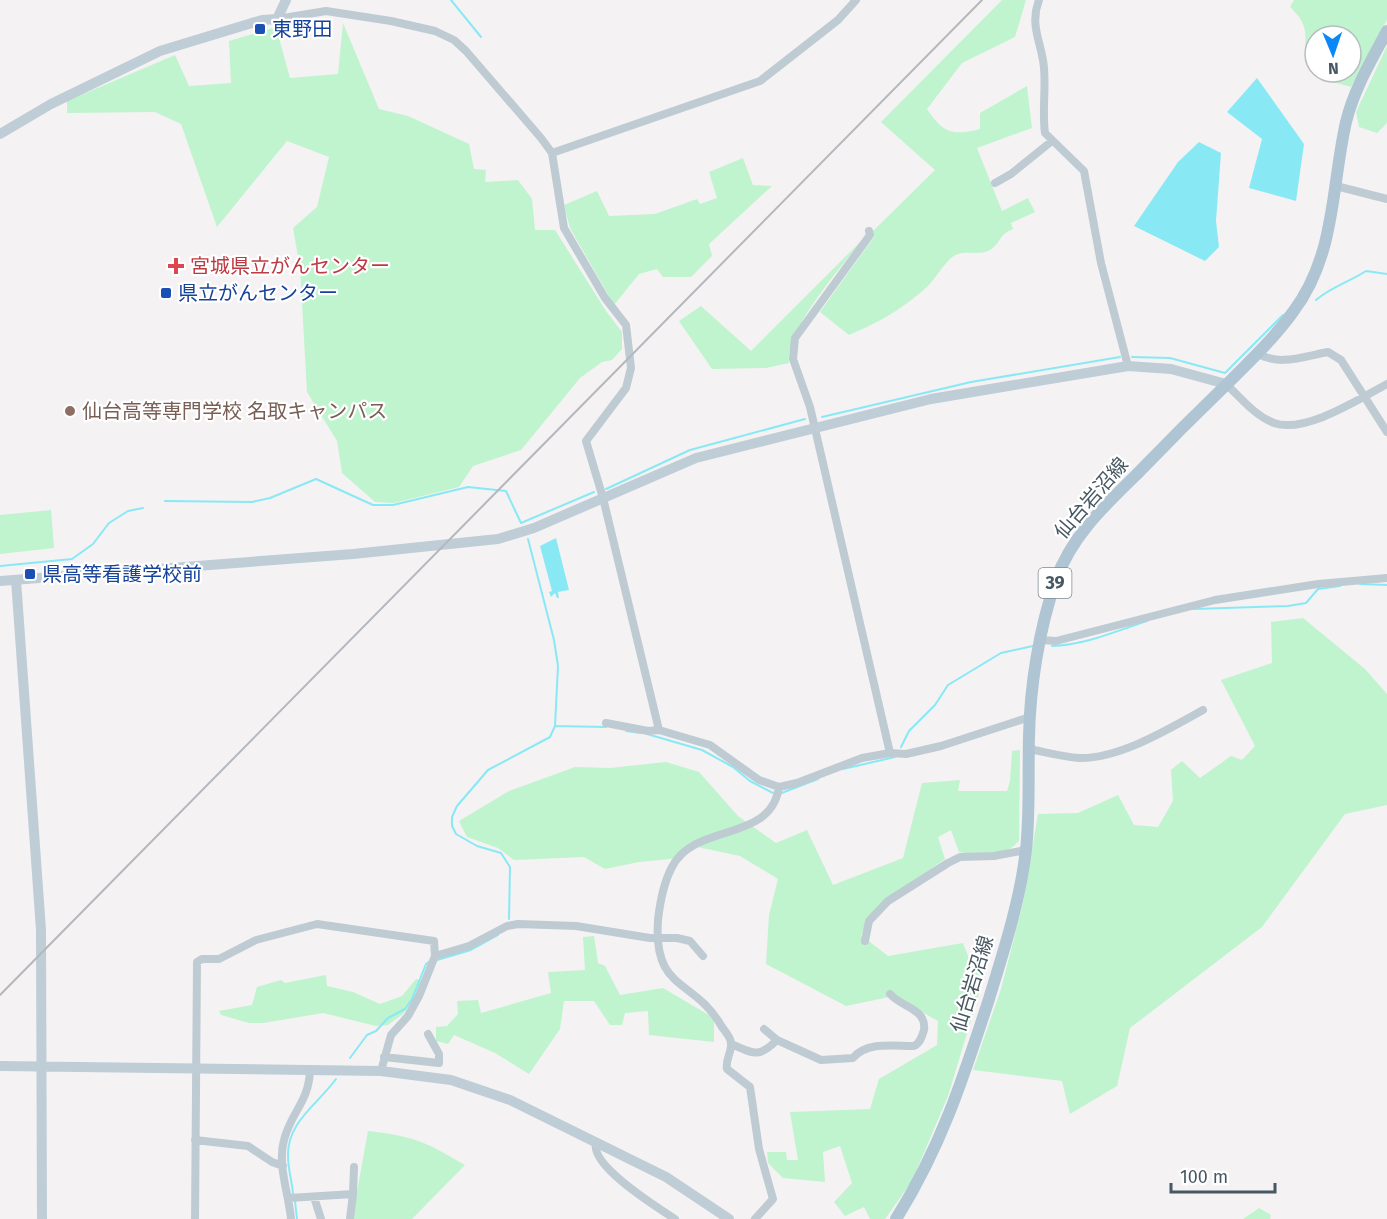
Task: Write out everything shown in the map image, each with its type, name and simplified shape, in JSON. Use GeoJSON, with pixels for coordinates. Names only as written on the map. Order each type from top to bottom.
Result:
{"type":"FeatureCollection","features":[{"type":"Feature","properties":{"kind":"main road","name":"仙台岩沼線"},"geometry":{"type":"LineString","coordinates":[[896,1219],[927,1166],[957,1098],[1004,951],[1019,891],[1026,850],[1030,717],[1041,640],[1049,601],[1058,575],[1075,540],[1104,506],[1283,325],[1312,282],[1327,242],[1352,99],[1387,32]]}},
{"type":"Feature","properties":{"kind":"street"},"geometry":{"type":"LineString","coordinates":[[277,19],[286,0]]}},
{"type":"Feature","properties":{"kind":"street"},"geometry":{"type":"LineString","coordinates":[[552,153],[760,81],[838,20],[856,0]]}},
{"type":"Feature","properties":{"kind":"street"},"geometry":{"type":"LineString","coordinates":[[1039,0],[1034,15],[1034,27],[1044,64],[1046,133],[1084,171],[1101,263],[1128,366]]}},
{"type":"Feature","properties":{"kind":"street"},"geometry":{"type":"LineString","coordinates":[[0,134],[51,104],[160,51],[262,20],[326,11],[414,25],[454,40],[552,153],[564,228],[605,298],[626,325],[631,368],[626,388],[586,441],[603,498],[659,730]]}},
{"type":"Feature","properties":{"kind":"street"},"geometry":{"type":"LineString","coordinates":[[995,183],[1011,174],[1052,141]]}},
{"type":"Feature","properties":{"kind":"street"},"geometry":{"type":"LineString","coordinates":[[1336,186],[1387,199]]}},
{"type":"Feature","properties":{"kind":"street"},"geometry":{"type":"LineString","coordinates":[[868,231],[870,235],[816,307],[792,345],[793,359],[815,427],[890,753]]}},
{"type":"Feature","properties":{"kind":"street"},"geometry":{"type":"LineString","coordinates":[[1257,353],[1268,360],[1281,361],[1328,352],[1341,360],[1387,432]]}},
{"type":"Feature","properties":{"kind":"street"},"geometry":{"type":"LineString","coordinates":[[0,581],[342,555],[498,539],[534,528],[681,463],[815,427],[950,395],[1128,366],[1171,369],[1226,384],[1259,414],[1274,423],[1290,425],[1306,423],[1387,384]]}},
{"type":"Feature","properties":{"kind":"street"},"geometry":{"type":"LineString","coordinates":[[1041,640],[1056,641],[1215,600],[1318,584],[1387,578]]}},
{"type":"Feature","properties":{"kind":"street"},"geometry":{"type":"LineString","coordinates":[[16,580],[37,846],[41,930],[42,1219]]}},
{"type":"Feature","properties":{"kind":"street"},"geometry":{"type":"LineString","coordinates":[[1029,749],[1079,758],[1100,755],[1117,751],[1161,733],[1203,710]]}},
{"type":"Feature","properties":{"kind":"street"},"geometry":{"type":"LineString","coordinates":[[755,1219],[773,1199],[763,1168],[750,1087],[726,1068],[730,1044],[713,1012],[669,975],[661,962],[657,939],[659,909],[667,879],[683,852],[709,837],[746,827],[755,822],[779,792],[797,783],[853,761],[890,753],[906,754],[941,746],[1030,717]]}},
{"type":"Feature","properties":{"kind":"street"},"geometry":{"type":"LineString","coordinates":[[606,723],[648,731],[659,730],[710,745],[779,792]]}},
{"type":"Feature","properties":{"kind":"street"},"geometry":{"type":"LineString","coordinates":[[865,941],[868,921],[888,901],[948,863],[960,857],[994,856],[1026,850]]}},
{"type":"Feature","properties":{"kind":"street"},"geometry":{"type":"LineString","coordinates":[[195,1219],[195,964],[199,960],[219,959],[256,940],[297,928],[326,924],[434,941],[435,956],[419,996],[408,1016],[391,1035],[381,1071]]}},
{"type":"Feature","properties":{"kind":"street"},"geometry":{"type":"LineString","coordinates":[[435,956],[469,946],[507,926],[518,924],[576,926],[657,939],[690,941],[703,956]]}},
{"type":"Feature","properties":{"kind":"street"},"geometry":{"type":"LineString","coordinates":[[764,1029],[777,1040],[821,1060],[854,1058],[858,1053],[870,1047],[914,1046],[923,1034],[923,1019],[919,1013],[895,1000],[890,994]]}},
{"type":"Feature","properties":{"kind":"street"},"geometry":{"type":"LineString","coordinates":[[428,1034],[439,1054],[438,1077]]}},
{"type":"Feature","properties":{"kind":"street"},"geometry":{"type":"LineString","coordinates":[[730,1044],[756,1054],[765,1052],[777,1040]]}},
{"type":"Feature","properties":{"kind":"street"},"geometry":{"type":"LineString","coordinates":[[384,1057],[439,1063]]}},
{"type":"Feature","properties":{"kind":"street"},"geometry":{"type":"LineString","coordinates":[[0,1066],[381,1071],[438,1077],[510,1100],[666,1177],[729,1219]]}},
{"type":"Feature","properties":{"kind":"street"},"geometry":{"type":"LineString","coordinates":[[291,1219],[283,1166],[283,1142],[304,1102],[310,1070]]}},
{"type":"Feature","properties":{"kind":"street"},"geometry":{"type":"LineString","coordinates":[[195,1140],[239,1144],[283,1166]]}},
{"type":"Feature","properties":{"kind":"street"},"geometry":{"type":"LineString","coordinates":[[596,1143],[594,1150],[597,1156],[614,1173],[637,1193],[675,1219]]}},
{"type":"Feature","properties":{"kind":"street"},"geometry":{"type":"LineString","coordinates":[[350,1219],[354,1167]]}},
{"type":"Feature","properties":{"kind":"street"},"geometry":{"type":"LineString","coordinates":[[289,1198],[353,1194]]}},
{"type":"Feature","properties":{"kind":"street"},"geometry":{"type":"LineString","coordinates":[[314,1197],[321,1219]]}},
{"type":"Feature","properties":{"kind":"green space"},"geometry":{"type":"Polygon","coordinates":[[[1002,0],[1026,0],[1015,37],[962,63],[927,109],[943,128],[949,131],[962,132],[980,129],[980,113],[1027,86],[1032,128],[977,148],[1002,211],[1028,198],[1035,212],[1011,223],[1013,229],[990,250],[955,255],[927,287],[909,302],[881,320],[849,335],[820,312],[874,237],[872,232],[935,170],[881,122],[1002,0]]]}},
{"type":"Feature","properties":{"kind":"green space"},"geometry":{"type":"Polygon","coordinates":[[[1294,0],[1387,0],[1387,20],[1363,65],[1363,24],[1303,25],[1290,7],[1294,0]]]}},
{"type":"Feature","properties":{"kind":"green space"},"geometry":{"type":"Polygon","coordinates":[[[343,23],[379,109],[408,116],[469,144],[474,169],[486,170],[485,182],[518,180],[532,199],[535,230],[555,230],[606,311],[622,332],[622,349],[612,360],[602,362],[580,378],[521,450],[473,466],[459,487],[394,503],[375,502],[342,473],[337,441],[307,392],[300,268],[293,228],[317,207],[329,157],[287,141],[217,227],[181,124],[155,112],[67,113],[67,101],[175,55],[189,86],[231,83],[229,41],[276,27],[290,78],[338,74],[343,23]]]}},
{"type":"Feature","properties":{"kind":"green space"},"geometry":{"type":"Polygon","coordinates":[[[1387,46],[1387,123],[1377,133],[1359,127],[1356,112],[1387,46]]]}},
{"type":"Feature","properties":{"kind":"green space"},"geometry":{"type":"Polygon","coordinates":[[[743,158],[753,185],[772,186],[709,244],[712,256],[691,277],[663,277],[657,269],[639,274],[614,305],[570,228],[564,205],[597,191],[609,216],[655,214],[697,199],[700,204],[717,198],[709,172],[743,158]]]}},
{"type":"Feature","properties":{"kind":"green space"},"geometry":{"type":"Polygon","coordinates":[[[861,241],[804,317],[795,334],[789,363],[766,368],[712,369],[679,321],[701,306],[751,351],[861,241]]]}},
{"type":"Feature","properties":{"kind":"green space"},"geometry":{"type":"Polygon","coordinates":[[[51,510],[54,548],[0,554],[0,515],[51,510]]]}},
{"type":"Feature","properties":{"kind":"green space"},"geometry":{"type":"Polygon","coordinates":[[[1303,618],[1365,669],[1387,694],[1387,805],[1345,814],[1262,927],[1130,1028],[1117,1086],[1070,1114],[1062,1081],[973,1070],[1001,989],[1023,903],[1038,814],[1078,813],[1118,795],[1134,825],[1158,827],[1173,801],[1171,770],[1182,761],[1200,778],[1231,756],[1242,760],[1255,746],[1221,680],[1272,663],[1271,622],[1303,618]]]}},
{"type":"Feature","properties":{"kind":"green space"},"geometry":{"type":"Polygon","coordinates":[[[1020,750],[1019,841],[998,854],[984,855],[959,852],[951,830],[938,837],[945,859],[887,900],[861,935],[888,956],[963,943],[970,961],[988,964],[948,1096],[912,1181],[885,1219],[870,1219],[864,1207],[845,1216],[834,1202],[852,1183],[840,1146],[823,1152],[825,1182],[783,1178],[768,1163],[767,1152],[786,1152],[787,1160],[798,1160],[790,1112],[870,1109],[879,1079],[937,1045],[938,1021],[894,996],[846,1006],[766,964],[769,915],[778,879],[740,856],[693,846],[680,858],[639,862],[605,869],[584,857],[514,860],[498,848],[467,837],[459,821],[509,791],[575,767],[610,768],[666,762],[699,772],[738,816],[776,843],[807,830],[833,885],[903,858],[922,783],[960,780],[958,791],[1007,791],[1012,751],[1020,750]]]}},
{"type":"Feature","properties":{"kind":"green space"},"geometry":{"type":"Polygon","coordinates":[[[594,936],[598,963],[605,966],[620,995],[663,988],[714,1018],[714,1042],[649,1035],[648,1011],[625,1013],[622,1025],[610,1025],[594,1001],[564,1001],[560,1029],[529,1074],[495,1053],[454,1035],[448,1044],[436,1041],[436,1027],[447,1026],[458,1014],[457,1001],[478,1000],[481,1013],[551,993],[548,972],[585,970],[583,937],[594,936]]]}},
{"type":"Feature","properties":{"kind":"green space"},"geometry":{"type":"Polygon","coordinates":[[[326,975],[327,986],[353,992],[380,1004],[402,996],[416,979],[422,981],[415,999],[403,1014],[388,1025],[376,1026],[323,1013],[263,1023],[249,1023],[221,1015],[219,1011],[252,1005],[257,987],[281,980],[285,983],[326,975]]]}},
{"type":"Feature","properties":{"kind":"green space"},"geometry":{"type":"Polygon","coordinates":[[[368,1131],[419,1141],[465,1165],[412,1219],[352,1219],[368,1131]]]}},
{"type":"Feature","properties":{"kind":"green space"},"geometry":{"type":"Polygon","coordinates":[[[1259,1208],[1271,1215],[1270,1219],[1243,1219],[1259,1208]]]}},
{"type":"Feature","properties":{"kind":"water"},"geometry":{"type":"Polygon","coordinates":[[[1257,78],[1304,144],[1296,201],[1249,188],[1262,139],[1227,112],[1257,78]]]}},
{"type":"Feature","properties":{"kind":"water"},"geometry":{"type":"Polygon","coordinates":[[[1199,142],[1221,153],[1216,221],[1219,247],[1205,261],[1134,226],[1178,162],[1199,142]]]}},
{"type":"Feature","properties":{"kind":"water"},"geometry":{"type":"Polygon","coordinates":[[[556,538],[569,590],[558,592],[559,598],[555,593],[551,597],[549,592],[552,591],[540,546],[556,538]]]}},
{"type":"Feature","properties":{"kind":"waterway"},"geometry":{"type":"LineString","coordinates":[[451,0],[481,37]]}},
{"type":"Feature","properties":{"kind":"waterway"},"geometry":{"type":"LineString","coordinates":[[1316,300],[1366,271],[1387,274]]}},
{"type":"Feature","properties":{"kind":"waterway"},"geometry":{"type":"LineString","coordinates":[[1132,357],[1170,358],[1225,373],[1283,315]]}},
{"type":"Feature","properties":{"kind":"waterway"},"geometry":{"type":"LineString","coordinates":[[822,417],[971,382],[1120,357]]}},
{"type":"Feature","properties":{"kind":"waterway"},"geometry":{"type":"LineString","coordinates":[[606,489],[690,450],[805,419]]}},
{"type":"Feature","properties":{"kind":"waterway"},"geometry":{"type":"LineString","coordinates":[[165,501],[252,502],[270,498],[316,479],[373,505],[393,505],[468,487],[506,491],[521,523],[594,492]]}},
{"type":"Feature","properties":{"kind":"waterway"},"geometry":{"type":"LineString","coordinates":[[0,566],[72,559],[93,544],[109,523],[128,511],[143,508]]}},
{"type":"Feature","properties":{"kind":"waterway"},"geometry":{"type":"LineString","coordinates":[[509,919],[510,867],[501,853],[477,846],[456,834],[452,826],[452,817],[457,806],[488,770],[550,737],[555,726],[558,666],[554,640],[528,539]]}},
{"type":"Feature","properties":{"kind":"waterway"},"geometry":{"type":"LineString","coordinates":[[1360,584],[1387,585]]}},
{"type":"Feature","properties":{"kind":"waterway"},"geometry":{"type":"LineString","coordinates":[[1193,609],[1288,606],[1306,603],[1318,589],[1340,586]]}},
{"type":"Feature","properties":{"kind":"waterway"},"geometry":{"type":"LineString","coordinates":[[1052,646],[1089,640],[1147,621]]}},
{"type":"Feature","properties":{"kind":"waterway"},"geometry":{"type":"LineString","coordinates":[[901,747],[909,731],[935,705],[948,685],[1001,653],[1033,646]]}},
{"type":"Feature","properties":{"kind":"waterway"},"geometry":{"type":"LineString","coordinates":[[555,726],[606,727]]}},
{"type":"Feature","properties":{"kind":"waterway"},"geometry":{"type":"LineString","coordinates":[[626,731],[641,733]]}},
{"type":"Feature","properties":{"kind":"waterway"},"geometry":{"type":"LineString","coordinates":[[647,734],[702,750],[773,793]]}},
{"type":"Feature","properties":{"kind":"waterway"},"geometry":{"type":"LineString","coordinates":[[843,769],[895,757]]}},
{"type":"Feature","properties":{"kind":"waterway"},"geometry":{"type":"LineString","coordinates":[[779,794],[818,779]]}},
{"type":"Feature","properties":{"kind":"waterway"},"geometry":{"type":"LineString","coordinates":[[437,960],[471,950],[498,935]]}},
{"type":"Feature","properties":{"kind":"waterway"},"geometry":{"type":"LineString","coordinates":[[350,1058],[367,1035],[376,1031],[388,1018],[405,1009],[412,999],[426,964],[430,961]]}},
{"type":"Feature","properties":{"kind":"waterway"},"geometry":{"type":"LineString","coordinates":[[293,1194],[288,1156],[293,1133],[305,1114],[336,1079]]}},
{"type":"Feature","properties":{"kind":"waterway"},"geometry":{"type":"LineString","coordinates":[[295,1201],[297,1219]]}},
{"type":"Feature","properties":{"kind":"railway"},"geometry":{"type":"LineString","coordinates":[[0,995],[982,0]]}},
{"type":"Feature","properties":{"kind":"place","name":"東野田"},"geometry":{"type":"Point","coordinates":[260,29]}},
{"type":"Feature","properties":{"kind":"place","name":"宮城県立がんセンター"},"geometry":{"type":"Point","coordinates":[176,266]}},
{"type":"Feature","properties":{"kind":"place","name":"県立がんセンター"},"geometry":{"type":"Point","coordinates":[166,293]}},
{"type":"Feature","properties":{"kind":"place","name":"仙台高等専門学校 名取キャンパス"},"geometry":{"type":"Point","coordinates":[70,411]}},
{"type":"Feature","properties":{"kind":"place","name":"県高等看護学校前"},"geometry":{"type":"Point","coordinates":[30,574]}}]}
